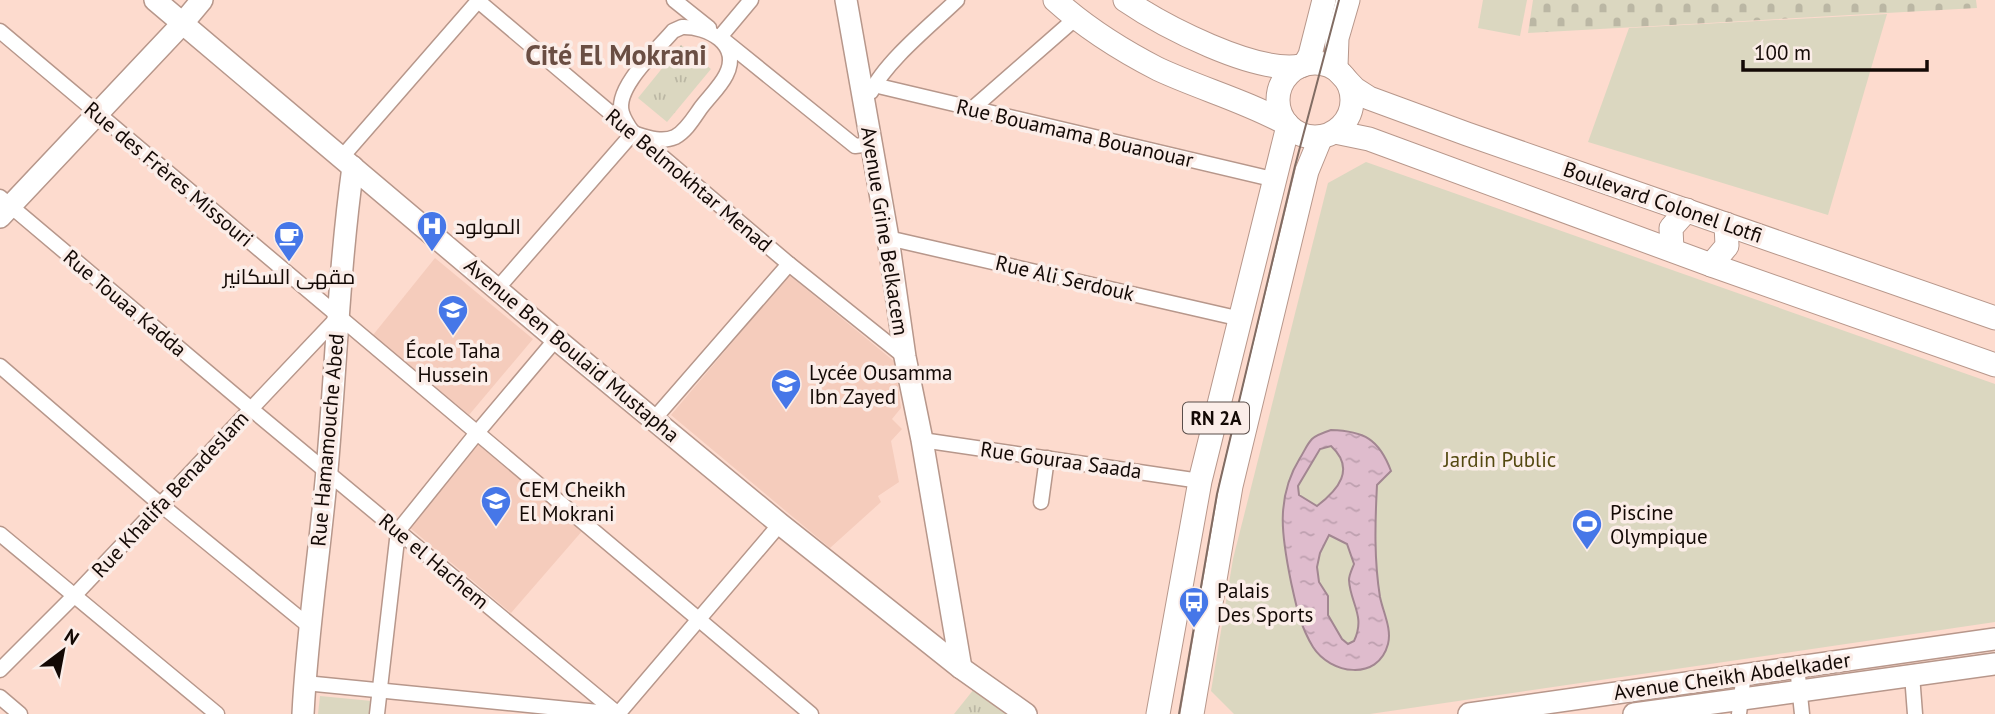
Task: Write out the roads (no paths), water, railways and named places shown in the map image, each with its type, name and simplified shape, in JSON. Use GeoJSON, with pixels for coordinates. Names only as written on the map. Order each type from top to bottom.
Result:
{"type":"FeatureCollection","features":[{"type":"Feature","properties":{"kind":"main road","name":"Avenue Ben Boulaid Mustapha"},"geometry":{"type":"LineString","coordinates":[[155,0],[556,339],[780,524],[961,668],[1026,714]]}},
{"type":"Feature","properties":{"kind":"main road"},"geometry":{"type":"LineString","coordinates":[[3,206],[98,114],[202,0]]}},
{"type":"Feature","properties":{"kind":"main road","name":"Avenue Grine Belkacem"},"geometry":{"type":"LineString","coordinates":[[846,0],[888,238],[905,357],[961,668]]}},
{"type":"Feature","properties":{"kind":"main road"},"geometry":{"type":"LineString","coordinates":[[1055,0],[1108,41],[1159,69],[1255,107],[1303,135],[1328,134],[1349,114],[1352,99],[1348,85],[1336,66],[1335,50],[1348,0]]}},
{"type":"Feature","properties":{"kind":"main road"},"geometry":{"type":"LineString","coordinates":[[1125,0],[1176,29],[1231,54],[1274,66],[1322,64],[1339,73]]}},
{"type":"Feature","properties":{"kind":"main road"},"geometry":{"type":"LineString","coordinates":[[1288,125],[1282,116],[1278,97],[1285,78],[1303,65],[1310,55],[1324,0]]}},
{"type":"Feature","properties":{"kind":"main road","name":"Boulevard Colonel Lotfi"},"geometry":{"type":"LineString","coordinates":[[1339,73],[1355,89],[1380,103],[1995,318]]}},
{"type":"Feature","properties":{"kind":"main road","name":"RN 2A"},"geometry":{"type":"LineString","coordinates":[[1158,714],[1200,481],[1288,125]]}},
{"type":"Feature","properties":{"kind":"main road","name":"Boulevard Colonel Lotfi"},"geometry":{"type":"LineString","coordinates":[[1328,134],[1369,139],[1711,265],[1995,365]]}},
{"type":"Feature","properties":{"kind":"main road","name":"RN 2A"},"geometry":{"type":"LineString","coordinates":[[1192,714],[1231,486],[1307,171],[1328,134]]}},
{"type":"Feature","properties":{"kind":"main road","name":"Rue Hamamouche Abed"},"geometry":{"type":"LineString","coordinates":[[303,714],[309,626],[327,472],[348,162]]}},
{"type":"Feature","properties":{"kind":"main road"},"geometry":{"type":"LineString","coordinates":[[1672,250],[1671,228],[1687,210]]}},
{"type":"Feature","properties":{"kind":"main road"},"geometry":{"type":"LineString","coordinates":[[1711,265],[1727,246],[1726,224]]}},
{"type":"Feature","properties":{"kind":"main road","name":"Avenue Cheikh Abdelkader"},"geometry":{"type":"LineString","coordinates":[[1474,714],[1744,673],[1995,639]]}},
{"type":"Feature","properties":{"kind":"main road","name":"Avenue Cheikh Abdelkader"},"geometry":{"type":"LineString","coordinates":[[1634,714],[1740,706],[1800,690],[1995,664]]}},
{"type":"Feature","properties":{"kind":"street"},"geometry":{"type":"LineString","coordinates":[[348,162],[477,0]]}},
{"type":"Feature","properties":{"kind":"street","name":"Rue Belmokhtar Menad"},"geometry":{"type":"LineString","coordinates":[[477,0],[789,264],[905,357]]}},
{"type":"Feature","properties":{"kind":"street"},"geometry":{"type":"LineString","coordinates":[[674,0],[855,146],[871,145]]}},
{"type":"Feature","properties":{"kind":"street"},"geometry":{"type":"LineString","coordinates":[[720,37],[751,0]]}},
{"type":"Feature","properties":{"kind":"street"},"geometry":{"type":"LineString","coordinates":[[866,110],[874,85],[957,0]]}},
{"type":"Feature","properties":{"kind":"street"},"geometry":{"type":"LineString","coordinates":[[972,109],[1076,18]]}},
{"type":"Feature","properties":{"kind":"street"},"geometry":{"type":"LineString","coordinates":[[692,27],[720,37],[730,58],[726,76],[684,130],[665,139],[653,139],[633,133],[622,115],[622,95],[626,86],[673,31],[692,27]]}},
{"type":"Feature","properties":{"kind":"street","name":"Rue des Frères Missouri"},"geometry":{"type":"LineString","coordinates":[[0,31],[811,714]]}},
{"type":"Feature","properties":{"kind":"street"},"geometry":{"type":"LineString","coordinates":[[857,59],[870,73],[887,70]]}},
{"type":"Feature","properties":{"kind":"street","name":"Rue Bouamama Bouanouar"},"geometry":{"type":"LineString","coordinates":[[874,85],[1276,180]]}},
{"type":"Feature","properties":{"kind":"street"},"geometry":{"type":"LineString","coordinates":[[497,289],[633,133]]}},
{"type":"Feature","properties":{"kind":"street","name":"Rue Touaa Kadda"},"geometry":{"type":"LineString","coordinates":[[3,206],[250,408]]}},
{"type":"Feature","properties":{"kind":"street","name":"Rue Ali Serdouk"},"geometry":{"type":"LineString","coordinates":[[888,238],[1241,319]]}},
{"type":"Feature","properties":{"kind":"street"},"geometry":{"type":"LineString","coordinates":[[654,419],[789,264]]}},
{"type":"Feature","properties":{"kind":"street","name":"Rue Khalifa Benadeslam"},"geometry":{"type":"LineString","coordinates":[[0,670],[73,597],[338,317]]}},
{"type":"Feature","properties":{"kind":"street"},"geometry":{"type":"LineString","coordinates":[[377,714],[398,531],[556,339]]}},
{"type":"Feature","properties":{"kind":"street"},"geometry":{"type":"LineString","coordinates":[[0,366],[160,504],[309,626]]}},
{"type":"Feature","properties":{"kind":"street","name":"Rue el Hachem"},"geometry":{"type":"LineString","coordinates":[[250,408],[619,714]]}},
{"type":"Feature","properties":{"kind":"street","name":"Rue Gouraa Saada"},"geometry":{"type":"LineString","coordinates":[[922,440],[1200,481]]}},
{"type":"Feature","properties":{"kind":"street"},"geometry":{"type":"LineString","coordinates":[[1041,502],[1046,458]]}},
{"type":"Feature","properties":{"kind":"street"},"geometry":{"type":"LineString","coordinates":[[305,684],[380,690],[497,707],[619,714],[780,524]]}},
{"type":"Feature","properties":{"kind":"street"},"geometry":{"type":"LineString","coordinates":[[0,534],[217,714]]}},
{"type":"Feature","properties":{"kind":"street"},"geometry":{"type":"LineString","coordinates":[[1797,666],[1801,714]]}},
{"type":"Feature","properties":{"kind":"street"},"geometry":{"type":"LineString","coordinates":[[1740,706],[1744,673]]}},
{"type":"Feature","properties":{"kind":"street"},"geometry":{"type":"LineString","coordinates":[[1912,675],[1915,714]]}},
{"type":"Feature","properties":{"kind":"street"},"geometry":{"type":"LineString","coordinates":[[0,697],[20,714]]}},
{"type":"Feature","properties":{"kind":"water"},"geometry":{"type":"Polygon","coordinates":[[[1331,430],[1353,432],[1369,439],[1381,451],[1391,471],[1377,485],[1375,527],[1378,583],[1389,638],[1383,656],[1364,669],[1353,670],[1330,663],[1313,647],[1299,615],[1285,550],[1284,503],[1292,473],[1310,441],[1331,430]],[[1331,446],[1320,449],[1298,486],[1299,495],[1317,506],[1332,493],[1343,471],[1342,463],[1331,446]],[[1329,535],[1320,553],[1317,567],[1319,582],[1328,596],[1328,615],[1342,639],[1348,644],[1354,641],[1358,624],[1349,580],[1354,564],[1347,544],[1329,535]]]}},
{"type":"Feature","properties":{"kind":"tram line"},"geometry":{"type":"LineString","coordinates":[[1179,714],[1217,494],[1295,166],[1339,0]]}},
{"type":"Feature","properties":{"kind":"place","name":"المولود"},"geometry":{"type":"Point","coordinates":[432,253]}},
{"type":"Feature","properties":{"kind":"place","name":"مقهى السكانير"},"geometry":{"type":"Point","coordinates":[289,263]}},
{"type":"Feature","properties":{"kind":"place","name":"École Taha Hussein"},"geometry":{"type":"Point","coordinates":[453,337]}},
{"type":"Feature","properties":{"kind":"place","name":"Lycée Ousamma Ibn Zayed"},"geometry":{"type":"Point","coordinates":[786,411]}},
{"type":"Feature","properties":{"kind":"place","name":"CEM Cheikh El Mokrani"},"geometry":{"type":"Point","coordinates":[496,528]}},
{"type":"Feature","properties":{"kind":"place","name":"Piscine Olympique"},"geometry":{"type":"Point","coordinates":[1587,551]}},
{"type":"Feature","properties":{"kind":"place","name":"Palais Des Sports"},"geometry":{"type":"Point","coordinates":[1194,629]}},
{"type":"Feature","properties":{"kind":"district","name":"Cité El Mokrani"},"geometry":{"type":"Point","coordinates":[616,54]}},
{"type":"Feature","properties":{"kind":"park label","name":"Jardin Public"},"geometry":{"type":"Point","coordinates":[1500,459]}}]}
